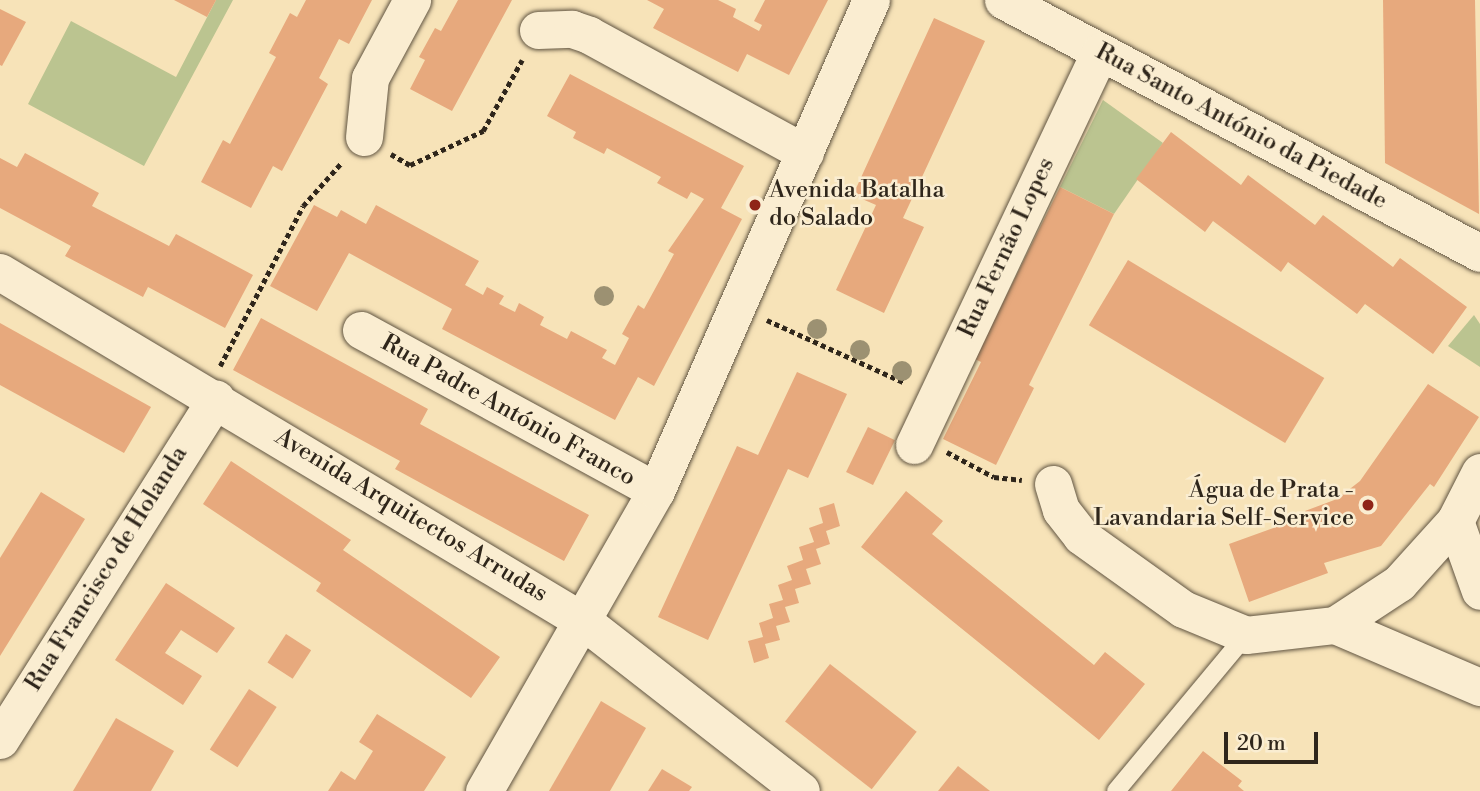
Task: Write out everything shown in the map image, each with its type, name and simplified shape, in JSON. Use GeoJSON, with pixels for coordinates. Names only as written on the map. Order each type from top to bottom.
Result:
{"type":"FeatureCollection","features":[{"type":"Feature","properties":{"kind":"street"},"geometry":{"type":"LineString","coordinates":[[364,137],[370,78],[412,0]]}},
{"type":"Feature","properties":{"kind":"street"},"geometry":{"type":"LineString","coordinates":[[484,791],[656,491],[871,0]]}},
{"type":"Feature","properties":{"kind":"street","name":"Rua Santo António da Piedade"},"geometry":{"type":"LineString","coordinates":[[1003,0],[1480,253]]}},
{"type":"Feature","properties":{"kind":"street"},"geometry":{"type":"LineString","coordinates":[[538,30],[572,29],[589,35],[805,153]]}},
{"type":"Feature","properties":{"kind":"street","name":"Rua Fernão Lopes"},"geometry":{"type":"LineString","coordinates":[[916,440],[1100,52]]}},
{"type":"Feature","properties":{"kind":"street","name":"Avenida Arquitectos Arrudas"},"geometry":{"type":"LineString","coordinates":[[0,272],[216,398],[583,621],[801,791]]}},
{"type":"Feature","properties":{"kind":"street","name":"Rua Padre António Franco"},"geometry":{"type":"LineString","coordinates":[[361,330],[656,491]]}},
{"type":"Feature","properties":{"kind":"street","name":"Rua Francisco de Holanda"},"geometry":{"type":"LineString","coordinates":[[0,740],[216,398]]}},
{"type":"Feature","properties":{"kind":"street"},"geometry":{"type":"LineString","coordinates":[[1053,484],[1061,510],[1081,536],[1183,609],[1246,635],[1335,625],[1399,583],[1455,521],[1480,472]]}},
{"type":"Feature","properties":{"kind":"street"},"geometry":{"type":"LineString","coordinates":[[1455,521],[1480,591]]}},
{"type":"Feature","properties":{"kind":"street"},"geometry":{"type":"LineString","coordinates":[[1335,625],[1480,687]]}},
{"type":"Feature","properties":{"kind":"lane"},"geometry":{"type":"LineString","coordinates":[[1116,791],[1246,635]]}},
{"type":"Feature","properties":{"kind":"path"},"geometry":{"type":"LineString","coordinates":[[216,398],[222,356],[303,206],[364,137],[410,165],[483,131],[538,30]]}},
{"type":"Feature","properties":{"kind":"path"},"geometry":{"type":"LineString","coordinates":[[737,307],[937,397]]}},
{"type":"Feature","properties":{"kind":"path"},"geometry":{"type":"LineString","coordinates":[[916,440],[993,477],[1053,484]]}},
{"type":"Feature","properties":{"kind":"green space"},"geometry":{"type":"Polygon","coordinates":[[[216,0],[233,0],[144,166],[28,104],[71,21],[176,77],[216,0]]]}},
{"type":"Feature","properties":{"kind":"green space"},"geometry":{"type":"Polygon","coordinates":[[[1103,100],[1163,143],[1114,214],[1060,187],[1103,100]]]}},
{"type":"Feature","properties":{"kind":"green space"},"geometry":{"type":"Polygon","coordinates":[[[1474,315],[1480,324],[1480,367],[1448,346],[1474,315]]]}},
{"type":"Feature","properties":{"kind":"building"},"geometry":{"type":"Polygon","coordinates":[[[174,0],[216,0],[207,17],[174,0]]]}},
{"type":"Feature","properties":{"kind":"building"},"geometry":{"type":"Polygon","coordinates":[[[306,0],[372,0],[349,44],[339,39],[319,78],[328,84],[282,171],[273,166],[251,208],[201,182],[223,140],[230,144],[276,57],[269,53],[290,13],[297,17],[306,0]]]}},
{"type":"Feature","properties":{"kind":"building"},"geometry":{"type":"Polygon","coordinates":[[[458,0],[512,0],[452,111],[410,89],[425,60],[419,57],[435,28],[441,31],[458,0]]]}},
{"type":"Feature","properties":{"kind":"building"},"geometry":{"type":"Polygon","coordinates":[[[647,0],[718,0],[736,9],[733,17],[759,31],[762,25],[754,21],[765,0],[828,0],[789,75],[747,54],[738,72],[653,28],[664,9],[647,0]]]}},
{"type":"Feature","properties":{"kind":"building"},"geometry":{"type":"Polygon","coordinates":[[[1383,0],[1475,0],[1479,214],[1385,163],[1383,0]]]}},
{"type":"Feature","properties":{"kind":"building"},"geometry":{"type":"Polygon","coordinates":[[[0,9],[26,22],[2,66],[0,65],[0,9]]]}},
{"type":"Feature","properties":{"kind":"building"},"geometry":{"type":"Polygon","coordinates":[[[934,18],[985,41],[903,218],[924,227],[884,313],[836,290],[876,205],[853,195],[934,18]]]}},
{"type":"Feature","properties":{"kind":"building"},"geometry":{"type":"Polygon","coordinates":[[[570,74],[744,166],[721,208],[742,219],[654,386],[638,377],[615,420],[442,329],[452,309],[349,253],[317,311],[270,286],[314,205],[337,217],[341,210],[366,224],[376,205],[479,261],[465,285],[483,295],[487,287],[504,296],[499,304],[515,312],[519,303],[544,317],[540,325],[567,339],[571,331],[607,350],[602,358],[615,365],[629,338],[622,334],[638,305],[644,309],[674,254],[668,251],[704,199],[691,192],[687,199],[657,183],[661,177],[607,148],[604,154],[573,138],[576,132],[547,116],[570,74]]]}},
{"type":"Feature","properties":{"kind":"building"},"geometry":{"type":"Polygon","coordinates":[[[1171,132],[1241,185],[1248,175],[1315,225],[1323,215],[1393,267],[1400,258],[1467,307],[1433,354],[1365,304],[1357,314],[1288,262],[1281,272],[1213,221],[1205,232],[1136,179],[1171,132]]]}},
{"type":"Feature","properties":{"kind":"building"},"geometry":{"type":"Polygon","coordinates":[[[25,153],[99,193],[92,206],[169,246],[176,234],[253,275],[225,328],[148,287],[143,297],[65,256],[71,246],[0,208],[0,158],[17,167],[25,153]]]}},
{"type":"Feature","properties":{"kind":"building"},"geometry":{"type":"Polygon","coordinates":[[[1060,187],[1114,214],[1029,385],[1034,388],[996,465],[943,439],[981,362],[975,359],[1060,187]]]}},
{"type":"Feature","properties":{"kind":"building"},"geometry":{"type":"Polygon","coordinates":[[[1128,260],[1324,378],[1285,443],[1089,325],[1128,260]]]}},
{"type":"Feature","properties":{"kind":"building"},"geometry":{"type":"Polygon","coordinates":[[[261,318],[428,409],[420,424],[589,515],[564,561],[395,469],[400,461],[233,370],[261,318]]]}},
{"type":"Feature","properties":{"kind":"building"},"geometry":{"type":"Polygon","coordinates":[[[0,323],[151,407],[124,453],[0,385],[0,323]]]}},
{"type":"Feature","properties":{"kind":"building"},"geometry":{"type":"Polygon","coordinates":[[[797,372],[847,394],[808,478],[788,469],[708,640],[658,617],[737,446],[758,455],[797,372]]]}},
{"type":"Feature","properties":{"kind":"building"},"geometry":{"type":"Polygon","coordinates":[[[1428,384],[1479,417],[1434,487],[1430,484],[1381,546],[1324,563],[1328,573],[1249,602],[1229,544],[1307,516],[1305,511],[1337,499],[1360,481],[1428,384]]]}},
{"type":"Feature","properties":{"kind":"building"},"geometry":{"type":"Polygon","coordinates":[[[868,427],[895,440],[873,485],[846,472],[868,427]]]}},
{"type":"Feature","properties":{"kind":"building"},"geometry":{"type":"Polygon","coordinates":[[[231,461],[351,540],[343,550],[500,657],[471,698],[316,591],[321,583],[203,504],[231,461]]]}},
{"type":"Feature","properties":{"kind":"building"},"geometry":{"type":"Polygon","coordinates":[[[906,491],[943,521],[932,534],[1094,665],[1105,652],[1145,684],[1099,740],[861,547],[906,491]]]}},
{"type":"Feature","properties":{"kind":"building"},"geometry":{"type":"Polygon","coordinates":[[[41,492],[85,519],[0,656],[0,558],[41,492]]]}},
{"type":"Feature","properties":{"kind":"building"},"geometry":{"type":"Polygon","coordinates":[[[834,503],[840,526],[826,531],[830,544],[816,549],[821,564],[806,569],[811,584],[795,589],[799,603],[785,607],[790,622],[776,626],[780,640],[765,644],[769,658],[754,663],[748,641],[763,637],[759,623],[773,618],[769,604],[783,600],[778,585],[792,580],[787,566],[803,560],[799,547],[814,542],[809,528],[823,523],[819,508],[834,503]]]}},
{"type":"Feature","properties":{"kind":"building"},"geometry":{"type":"Polygon","coordinates":[[[166,583],[235,628],[217,653],[181,630],[165,653],[202,676],[183,705],[115,660],[166,583]]]}},
{"type":"Feature","properties":{"kind":"building"},"geometry":{"type":"Polygon","coordinates":[[[286,634],[311,650],[293,679],[267,663],[286,634]]]}},
{"type":"Feature","properties":{"kind":"building"},"geometry":{"type":"Polygon","coordinates":[[[830,664],[917,732],[872,789],[785,722],[830,664]]]}},
{"type":"Feature","properties":{"kind":"building"},"geometry":{"type":"Polygon","coordinates":[[[249,689],[277,707],[237,767],[210,749],[249,689]]]}},
{"type":"Feature","properties":{"kind":"building"},"geometry":{"type":"Polygon","coordinates":[[[601,701],[646,728],[610,791],[549,791],[601,701]]]}},
{"type":"Feature","properties":{"kind":"building"},"geometry":{"type":"Polygon","coordinates":[[[377,714],[446,757],[424,791],[328,791],[341,771],[355,780],[373,751],[359,742],[377,714]]]}},
{"type":"Feature","properties":{"kind":"building"},"geometry":{"type":"Polygon","coordinates":[[[116,718],[174,751],[151,791],[73,791],[116,718]]]}},
{"type":"Feature","properties":{"kind":"building"},"geometry":{"type":"Polygon","coordinates":[[[1203,751],[1242,781],[1238,786],[1244,791],[1171,791],[1203,751]]]}},
{"type":"Feature","properties":{"kind":"building"},"geometry":{"type":"Polygon","coordinates":[[[958,766],[990,791],[938,791],[958,766]]]}},
{"type":"Feature","properties":{"kind":"building"},"geometry":{"type":"Polygon","coordinates":[[[662,769],[692,787],[689,791],[648,791],[662,769]]]}},
{"type":"Feature","properties":{"kind":"place","name":"Avenida Batalha do Salado"},"geometry":{"type":"Point","coordinates":[755,205]}},
{"type":"Feature","properties":{"kind":"place","name":"Água de Prata - Lavandaria Self-Service"},"geometry":{"type":"Point","coordinates":[1368,505]}}]}
